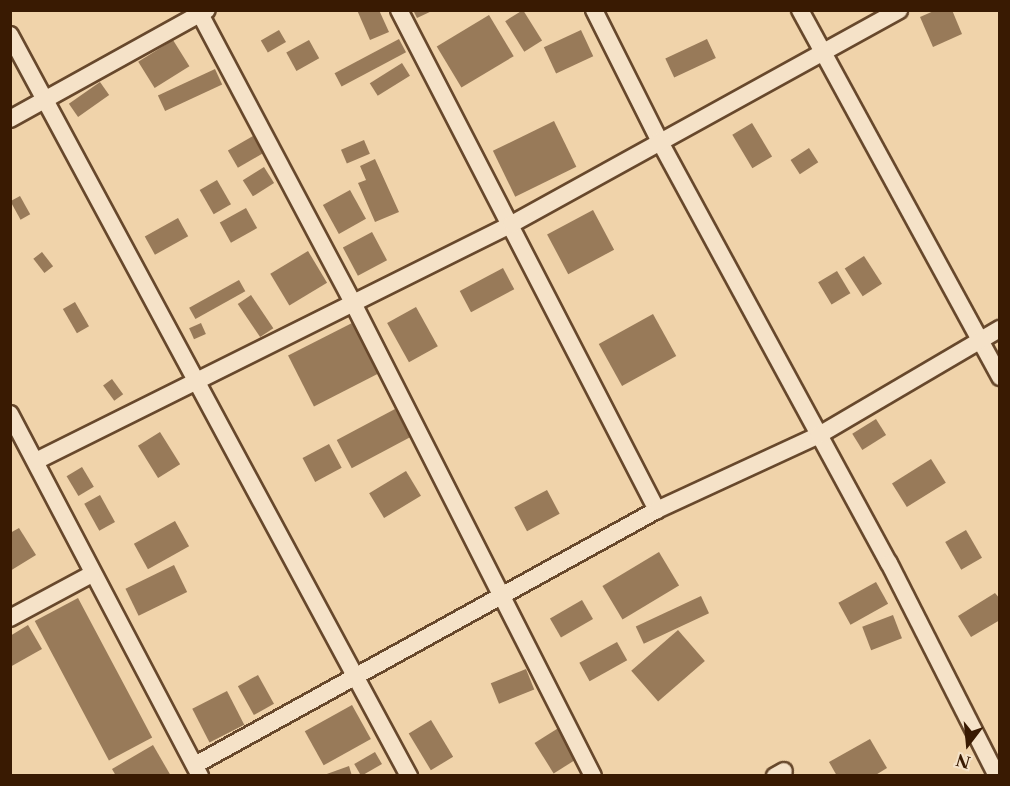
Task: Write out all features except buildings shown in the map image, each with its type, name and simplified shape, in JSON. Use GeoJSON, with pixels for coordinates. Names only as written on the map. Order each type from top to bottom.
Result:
{"type":"FeatureCollection","features":[{"type":"Feature","properties":{"kind":"street"},"geometry":{"type":"LineString","coordinates":[[399,10],[512,224],[657,510]]}},
{"type":"Feature","properties":{"kind":"street"},"geometry":{"type":"LineString","coordinates":[[594,10],[659,140],[890,563],[997,776]]}},
{"type":"Feature","properties":{"kind":"street"},"geometry":{"type":"LineString","coordinates":[[800,10],[980,338],[999,377]]}},
{"type":"Feature","properties":{"kind":"street"},"geometry":{"type":"LineString","coordinates":[[36,460],[512,224],[659,140],[899,10]]}},
{"type":"Feature","properties":{"kind":"street"},"geometry":{"type":"LineString","coordinates":[[10,119],[202,12],[353,303],[499,596],[592,776]]}},
{"type":"Feature","properties":{"kind":"street"},"geometry":{"type":"LineString","coordinates":[[10,35],[198,380],[354,677],[409,776]]}},
{"type":"Feature","properties":{"kind":"street"},"geometry":{"type":"LineString","coordinates":[[11,417],[36,460],[92,574],[198,770],[354,677],[499,596],[657,510],[819,435],[980,338],[999,329]]}},
{"type":"Feature","properties":{"kind":"street"},"geometry":{"type":"LineString","coordinates":[[10,618],[92,574]]}}]}
